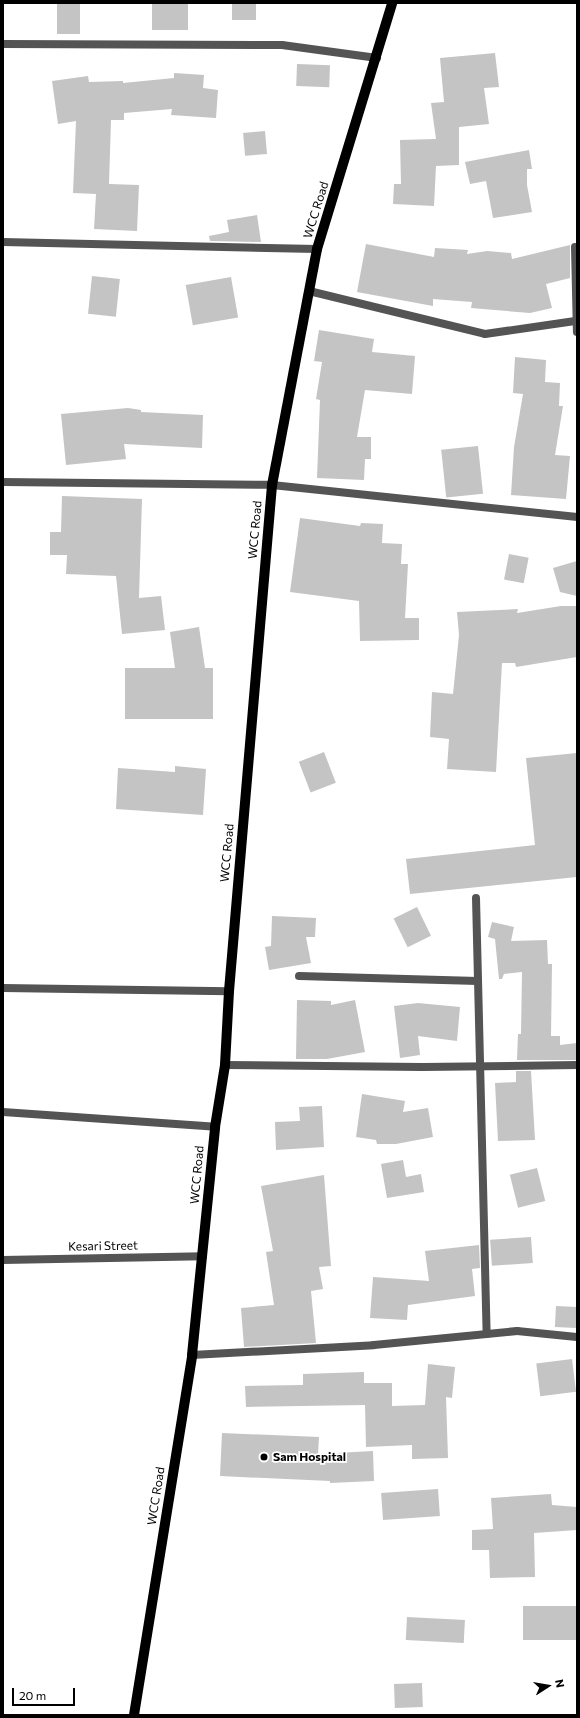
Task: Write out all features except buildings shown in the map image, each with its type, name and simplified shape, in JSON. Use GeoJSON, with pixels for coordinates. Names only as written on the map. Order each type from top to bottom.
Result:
{"type":"FeatureCollection","features":[{"type":"Feature","properties":{"kind":"main road","name":"WCC Road"},"geometry":{"type":"LineString","coordinates":[[134,1715],[192,1355],[215,1127],[225,1065],[228,991],[272,485],[317,249],[377,58],[392,3]]}},
{"type":"Feature","properties":{"kind":"street"},"geometry":{"type":"LineString","coordinates":[[3,44],[282,45],[377,58]]}},
{"type":"Feature","properties":{"kind":"street"},"geometry":{"type":"LineString","coordinates":[[3,242],[317,249]]}},
{"type":"Feature","properties":{"kind":"street"},"geometry":{"type":"LineString","coordinates":[[575,247],[575,322],[577,332]]}},
{"type":"Feature","properties":{"kind":"street"},"geometry":{"type":"LineString","coordinates":[[309,291],[486,334],[575,322]]}},
{"type":"Feature","properties":{"kind":"street"},"geometry":{"type":"LineString","coordinates":[[3,482],[272,485],[577,517]]}},
{"type":"Feature","properties":{"kind":"street"},"geometry":{"type":"LineString","coordinates":[[476,898],[487,1334]]}},
{"type":"Feature","properties":{"kind":"street"},"geometry":{"type":"LineString","coordinates":[[299,976],[478,981]]}},
{"type":"Feature","properties":{"kind":"street"},"geometry":{"type":"LineString","coordinates":[[3,988],[228,991]]}},
{"type":"Feature","properties":{"kind":"street"},"geometry":{"type":"LineString","coordinates":[[225,1065],[577,1065]]}},
{"type":"Feature","properties":{"kind":"street"},"geometry":{"type":"LineString","coordinates":[[3,1112],[215,1127]]}},
{"type":"Feature","properties":{"kind":"street","name":"Kesari Street"},"geometry":{"type":"LineString","coordinates":[[3,1260],[203,1256]]}},
{"type":"Feature","properties":{"kind":"street"},"geometry":{"type":"LineString","coordinates":[[192,1355],[374,1345],[517,1332],[577,1337]]}},
{"type":"Feature","properties":{"kind":"place","name":"Sam Hospital"},"geometry":{"type":"Point","coordinates":[264,1457]}}]}
